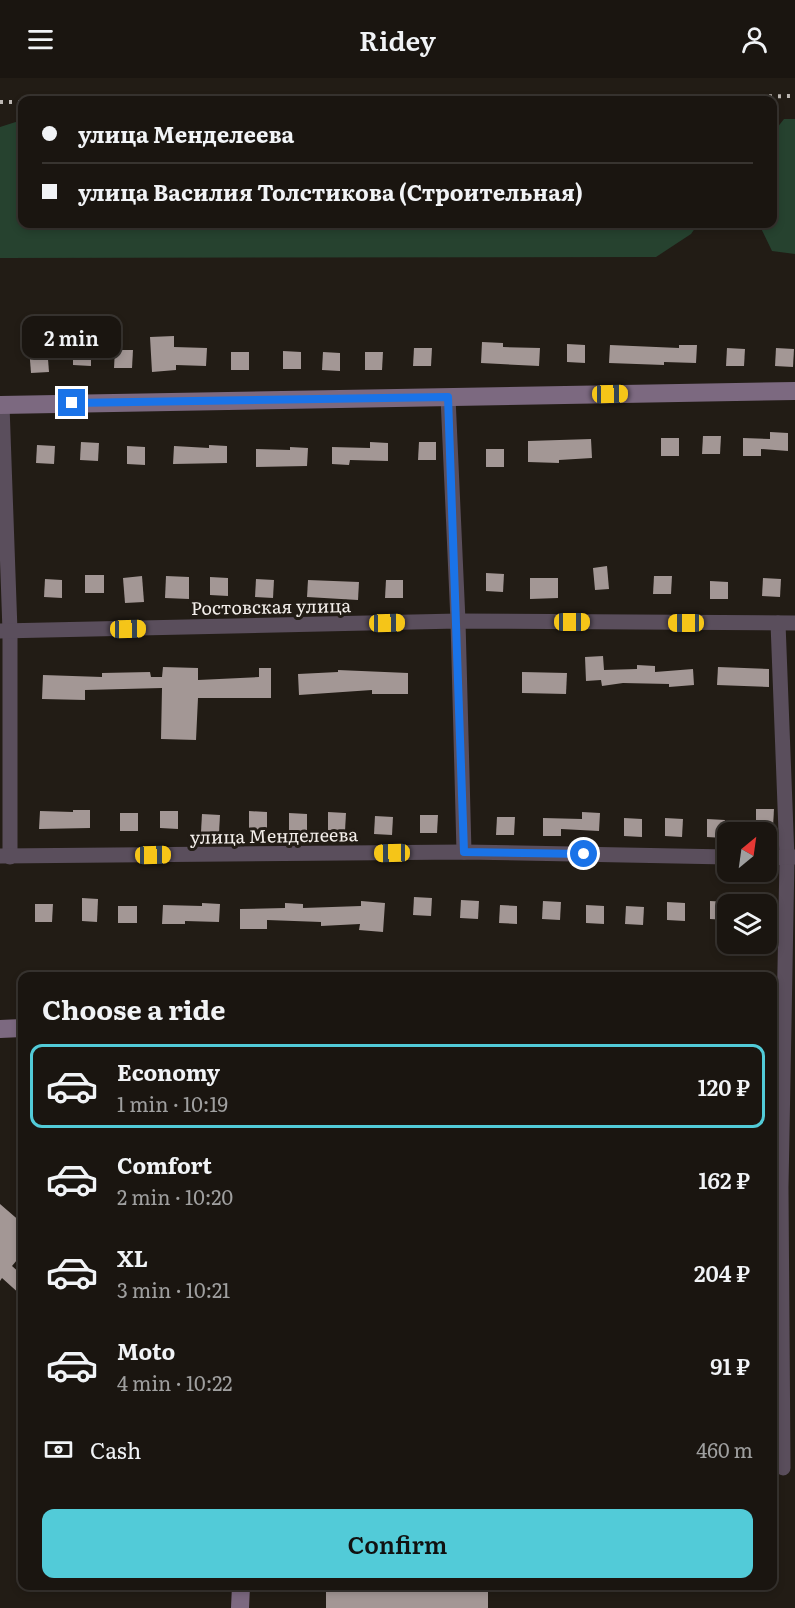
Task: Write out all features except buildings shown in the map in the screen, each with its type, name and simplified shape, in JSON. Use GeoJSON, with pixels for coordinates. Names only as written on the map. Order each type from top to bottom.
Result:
{"type":"FeatureCollection","features":[{"type":"Feature","properties":{"kind":"main road"},"geometry":{"type":"LineString","coordinates":[[1,405],[795,391]]}},
{"type":"Feature","properties":{"kind":"main road"},"geometry":{"type":"LineString","coordinates":[[0,1029],[18,1028]]}},
{"type":"Feature","properties":{"kind":"main road"},"geometry":{"type":"LineString","coordinates":[[240,1608],[241,1590]]}},
{"type":"Feature","properties":{"kind":"street"},"geometry":{"type":"LineString","coordinates":[[448,397],[458,621],[464,852]]}},
{"type":"Feature","properties":{"kind":"street"},"geometry":{"type":"LineString","coordinates":[[1,405],[5,631],[5,856]]}},
{"type":"Feature","properties":{"kind":"street","name":"Ростовская улица"},"geometry":{"type":"LineString","coordinates":[[5,631],[458,621],[795,624]]}},
{"type":"Feature","properties":{"kind":"street"},"geometry":{"type":"LineString","coordinates":[[778,623],[791,858],[784,1041],[784,1468]]}},
{"type":"Feature","properties":{"kind":"street","name":"улица Менделеева"},"geometry":{"type":"LineString","coordinates":[[5,856],[464,852],[717,857]]}},
{"type":"Feature","properties":{"kind":"green space"},"geometry":{"type":"Polygon","coordinates":[[[784,119],[795,119],[795,254],[772,251],[761,228],[777,228],[777,128],[784,119]]]}},
{"type":"Feature","properties":{"kind":"green space"},"geometry":{"type":"Polygon","coordinates":[[[18,121],[18,228],[695,228],[691,234],[656,257],[0,258],[0,127],[18,121]]]}},
{"type":"Feature","properties":{"kind":"railway"},"geometry":{"type":"LineString","coordinates":[[777,96],[795,96]]}},
{"type":"Feature","properties":{"kind":"railway"},"geometry":{"type":"LineString","coordinates":[[0,102],[18,102]]}},
{"type":"Feature","properties":{"kind":"route"},"geometry":{"type":"LineString","coordinates":[[72,403],[448,397],[458,621],[464,852],[584,854]]}}]}
